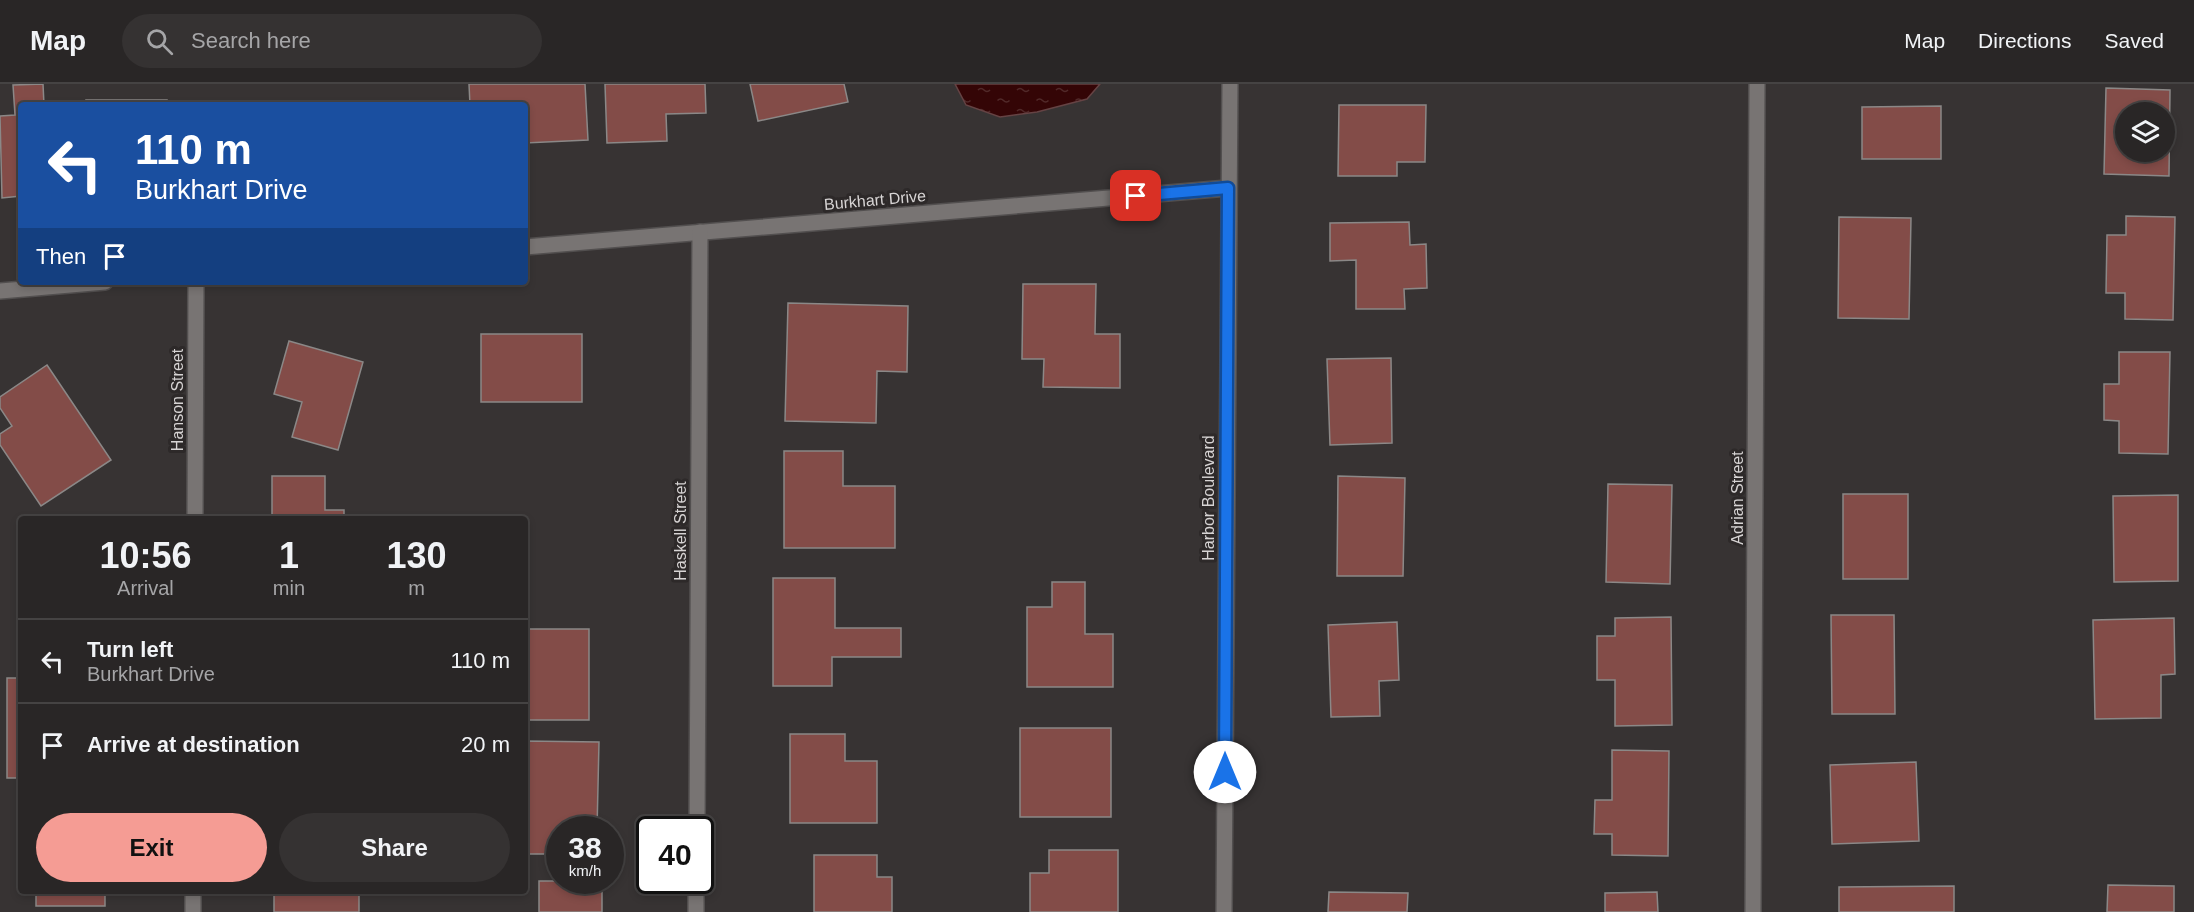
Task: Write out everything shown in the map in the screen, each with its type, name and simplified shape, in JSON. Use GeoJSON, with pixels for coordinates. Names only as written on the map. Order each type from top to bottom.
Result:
{"type":"FeatureCollection","features":[{"type":"Feature","properties":{"kind":"street","name":"Harbor Boulevard"},"geometry":{"type":"LineString","coordinates":[[1224,912],[1230,84]]}},
{"type":"Feature","properties":{"kind":"street","name":"Adrian Street"},"geometry":{"type":"LineString","coordinates":[[1753,912],[1757,84]]}},
{"type":"Feature","properties":{"kind":"street","name":"Burkhart Drive"},"geometry":{"type":"LineString","coordinates":[[528,247],[1228,188]]}},
{"type":"Feature","properties":{"kind":"street","name":"Haskell Street"},"geometry":{"type":"LineString","coordinates":[[697,816],[700,232]]}},
{"type":"Feature","properties":{"kind":"street"},"geometry":{"type":"LineString","coordinates":[[0,291],[70,285]]}},
{"type":"Feature","properties":{"kind":"street","name":"Hanson Street"},"geometry":{"type":"LineString","coordinates":[[195,516],[196,285]]}},
{"type":"Feature","properties":{"kind":"street"},"geometry":{"type":"LineString","coordinates":[[193,894],[193,912]]}},
{"type":"Feature","properties":{"kind":"street"},"geometry":{"type":"LineString","coordinates":[[696,894],[696,912]]}},
{"type":"Feature","properties":{"kind":"water"},"geometry":{"type":"Polygon","coordinates":[[[955,84],[1100,84],[1087,99],[1037,112],[1000,117],[966,105],[955,84]]]}},
{"type":"Feature","properties":{"kind":"building"},"geometry":{"type":"Polygon","coordinates":[[[43,84],[44,102],[18,102],[18,196],[2,198],[0,116],[15,115],[13,85],[43,84]]]}},
{"type":"Feature","properties":{"kind":"building"},"geometry":{"type":"Polygon","coordinates":[[[469,84],[585,84],[588,140],[528,143],[528,102],[470,102],[469,84]]]}},
{"type":"Feature","properties":{"kind":"building"},"geometry":{"type":"Polygon","coordinates":[[[605,84],[705,84],[706,113],[666,114],[667,141],[607,143],[605,84]]]}},
{"type":"Feature","properties":{"kind":"building"},"geometry":{"type":"Polygon","coordinates":[[[750,84],[844,84],[848,102],[758,121],[750,84]]]}},
{"type":"Feature","properties":{"kind":"building"},"geometry":{"type":"Polygon","coordinates":[[[2106,88],[2170,90],[2170,102],[2115,102],[2115,162],[2169,162],[2169,176],[2104,174],[2106,88]]]}},
{"type":"Feature","properties":{"kind":"building"},"geometry":{"type":"Polygon","coordinates":[[[86,100],[167,100],[167,102],[86,102],[86,100]]]}},
{"type":"Feature","properties":{"kind":"building"},"geometry":{"type":"Polygon","coordinates":[[[1339,105],[1426,105],[1425,162],[1397,162],[1397,176],[1338,176],[1339,105]]]}},
{"type":"Feature","properties":{"kind":"building"},"geometry":{"type":"Polygon","coordinates":[[[1941,106],[1941,159],[1862,159],[1862,107],[1941,106]]]}},
{"type":"Feature","properties":{"kind":"building"},"geometry":{"type":"Polygon","coordinates":[[[2126,216],[2175,217],[2173,320],[2125,319],[2125,293],[2106,293],[2107,235],[2126,235],[2126,216]]]}},
{"type":"Feature","properties":{"kind":"building"},"geometry":{"type":"Polygon","coordinates":[[[1839,217],[1911,218],[1909,319],[1838,318],[1839,217]]]}},
{"type":"Feature","properties":{"kind":"building"},"geometry":{"type":"Polygon","coordinates":[[[1409,222],[1410,245],[1426,244],[1427,288],[1404,289],[1405,309],[1356,309],[1356,260],[1330,261],[1330,223],[1409,222]]]}},
{"type":"Feature","properties":{"kind":"building"},"geometry":{"type":"Polygon","coordinates":[[[1023,284],[1096,284],[1095,334],[1120,334],[1120,388],[1043,387],[1044,359],[1022,359],[1023,284]]]}},
{"type":"Feature","properties":{"kind":"building"},"geometry":{"type":"Polygon","coordinates":[[[788,303],[908,306],[907,372],[877,371],[876,423],[785,421],[788,303]]]}},
{"type":"Feature","properties":{"kind":"building"},"geometry":{"type":"Polygon","coordinates":[[[481,334],[582,334],[582,402],[481,402],[481,334]]]}},
{"type":"Feature","properties":{"kind":"building"},"geometry":{"type":"Polygon","coordinates":[[[289,341],[363,362],[338,450],[292,437],[302,402],[274,394],[289,341]]]}},
{"type":"Feature","properties":{"kind":"building"},"geometry":{"type":"Polygon","coordinates":[[[2119,352],[2170,352],[2168,454],[2119,453],[2119,421],[2104,420],[2104,384],[2119,384],[2119,352]]]}},
{"type":"Feature","properties":{"kind":"building"},"geometry":{"type":"Polygon","coordinates":[[[1391,358],[1392,443],[1330,445],[1327,359],[1391,358]]]}},
{"type":"Feature","properties":{"kind":"building"},"geometry":{"type":"Polygon","coordinates":[[[47,365],[111,460],[41,506],[0,445],[0,434],[12,426],[0,408],[0,397],[47,365]]]}},
{"type":"Feature","properties":{"kind":"building"},"geometry":{"type":"Polygon","coordinates":[[[784,451],[843,451],[843,486],[895,486],[895,548],[784,548],[784,451]]]}},
{"type":"Feature","properties":{"kind":"building"},"geometry":{"type":"Polygon","coordinates":[[[272,476],[325,476],[325,510],[344,510],[344,516],[272,516],[272,476]]]}},
{"type":"Feature","properties":{"kind":"building"},"geometry":{"type":"Polygon","coordinates":[[[1338,476],[1405,478],[1403,576],[1337,576],[1338,476]]]}},
{"type":"Feature","properties":{"kind":"building"},"geometry":{"type":"Polygon","coordinates":[[[1608,484],[1672,485],[1670,584],[1606,582],[1608,484]]]}},
{"type":"Feature","properties":{"kind":"building"},"geometry":{"type":"Polygon","coordinates":[[[1843,494],[1908,494],[1908,579],[1843,579],[1843,494]]]}},
{"type":"Feature","properties":{"kind":"building"},"geometry":{"type":"Polygon","coordinates":[[[2178,495],[2178,581],[2114,582],[2113,496],[2178,495]]]}},
{"type":"Feature","properties":{"kind":"building"},"geometry":{"type":"Polygon","coordinates":[[[773,578],[835,578],[835,628],[901,628],[901,657],[832,657],[832,686],[773,686],[773,578]]]}},
{"type":"Feature","properties":{"kind":"building"},"geometry":{"type":"Polygon","coordinates":[[[1052,582],[1085,582],[1085,634],[1113,634],[1113,687],[1027,687],[1027,607],[1052,607],[1052,582]]]}},
{"type":"Feature","properties":{"kind":"building"},"geometry":{"type":"Polygon","coordinates":[[[1831,615],[1894,615],[1895,714],[1832,714],[1831,615]]]}},
{"type":"Feature","properties":{"kind":"building"},"geometry":{"type":"Polygon","coordinates":[[[1671,617],[1672,725],[1615,726],[1615,680],[1597,680],[1597,636],[1615,636],[1615,618],[1671,617]]]}},
{"type":"Feature","properties":{"kind":"building"},"geometry":{"type":"Polygon","coordinates":[[[2174,618],[2175,674],[2161,675],[2161,718],[2095,719],[2093,620],[2174,618]]]}},
{"type":"Feature","properties":{"kind":"building"},"geometry":{"type":"Polygon","coordinates":[[[1397,622],[1399,680],[1379,681],[1380,716],[1331,717],[1328,625],[1397,622]]]}},
{"type":"Feature","properties":{"kind":"building"},"geometry":{"type":"Polygon","coordinates":[[[528,629],[589,629],[589,720],[528,720],[528,629]]]}},
{"type":"Feature","properties":{"kind":"building"},"geometry":{"type":"Polygon","coordinates":[[[7,678],[18,678],[18,778],[7,778],[7,678]]]}},
{"type":"Feature","properties":{"kind":"building"},"geometry":{"type":"Polygon","coordinates":[[[1020,728],[1111,728],[1111,817],[1020,817],[1020,728]]]}},
{"type":"Feature","properties":{"kind":"building"},"geometry":{"type":"Polygon","coordinates":[[[790,734],[845,734],[845,761],[877,761],[877,823],[790,823],[790,734]]]}},
{"type":"Feature","properties":{"kind":"building"},"geometry":{"type":"Polygon","coordinates":[[[528,741],[599,742],[597,816],[546,816],[546,854],[528,854],[528,741]]]}},
{"type":"Feature","properties":{"kind":"building"},"geometry":{"type":"Polygon","coordinates":[[[1612,750],[1669,751],[1668,856],[1612,855],[1612,834],[1594,834],[1595,800],[1612,800],[1612,750]]]}},
{"type":"Feature","properties":{"kind":"building"},"geometry":{"type":"Polygon","coordinates":[[[1916,762],[1919,841],[1832,844],[1830,765],[1916,762]]]}},
{"type":"Feature","properties":{"kind":"building"},"geometry":{"type":"Polygon","coordinates":[[[1049,850],[1118,850],[1118,912],[1030,912],[1030,873],[1049,873],[1049,850]]]}},
{"type":"Feature","properties":{"kind":"building"},"geometry":{"type":"Polygon","coordinates":[[[814,855],[877,855],[877,877],[892,877],[892,912],[814,912],[814,855]]]}},
{"type":"Feature","properties":{"kind":"building"},"geometry":{"type":"Polygon","coordinates":[[[539,881],[546,881],[546,894],[602,894],[602,912],[539,912],[539,881]]]}},
{"type":"Feature","properties":{"kind":"building"},"geometry":{"type":"Polygon","coordinates":[[[2108,885],[2174,886],[2174,912],[2107,912],[2108,885]]]}},
{"type":"Feature","properties":{"kind":"building"},"geometry":{"type":"Polygon","coordinates":[[[1954,886],[1954,912],[1839,912],[1839,887],[1954,886]]]}},
{"type":"Feature","properties":{"kind":"building"},"geometry":{"type":"Polygon","coordinates":[[[1329,892],[1408,893],[1407,912],[1328,912],[1329,892]]]}},
{"type":"Feature","properties":{"kind":"building"},"geometry":{"type":"Polygon","coordinates":[[[1657,892],[1658,912],[1605,912],[1605,893],[1657,892]]]}},
{"type":"Feature","properties":{"kind":"building"},"geometry":{"type":"Polygon","coordinates":[[[36,894],[105,894],[105,906],[36,906],[36,894]]]}},
{"type":"Feature","properties":{"kind":"building"},"geometry":{"type":"Polygon","coordinates":[[[274,894],[359,894],[359,912],[274,912],[274,894]]]}},
{"type":"Feature","properties":{"kind":"route"},"geometry":{"type":"LineString","coordinates":[[1136,196],[1228,188],[1225,772]]}}]}
